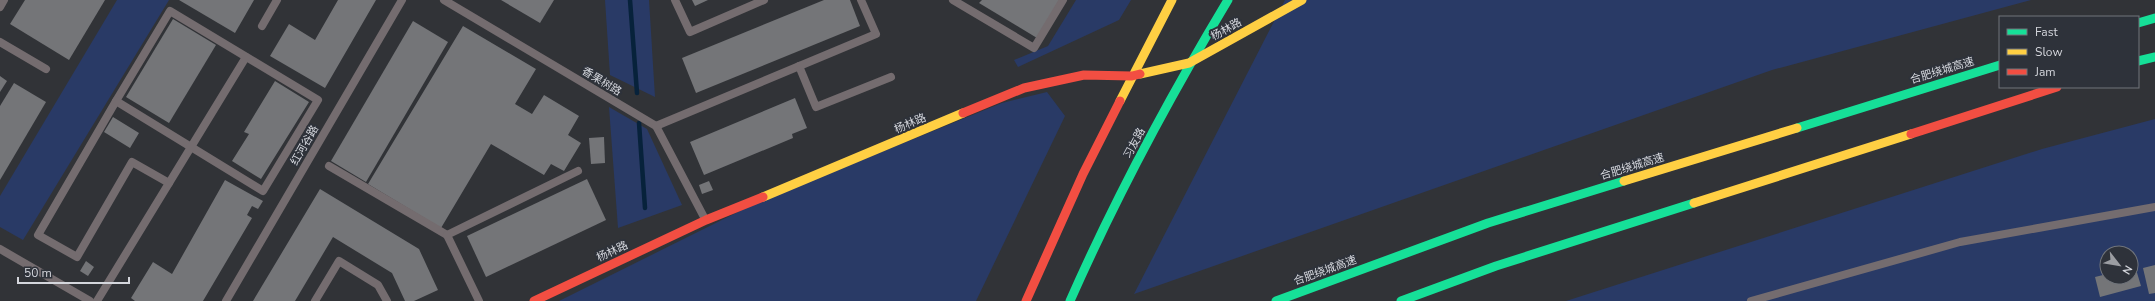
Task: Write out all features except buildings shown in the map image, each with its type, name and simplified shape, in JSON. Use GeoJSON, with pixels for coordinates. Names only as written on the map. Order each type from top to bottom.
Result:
{"type":"FeatureCollection","features":[{"type":"Feature","properties":{"kind":"main road"},"geometry":{"type":"LineString","coordinates":[[1026,301],[1083,174],[1157,26],[1172,0]]}},
{"type":"Feature","properties":{"kind":"main road","name":"习友路"},"geometry":{"type":"LineString","coordinates":[[1070,301],[1094,243],[1189,63],[1228,0]]}},
{"type":"Feature","properties":{"kind":"main road","name":"杨林路"},"geometry":{"type":"LineString","coordinates":[[534,301],[706,220],[1024,88],[1084,75],[1132,76],[1189,63],[1302,0]]}},
{"type":"Feature","properties":{"kind":"main road"},"geometry":{"type":"LineString","coordinates":[[2139,23],[2155,18]]}},
{"type":"Feature","properties":{"kind":"main road"},"geometry":{"type":"LineString","coordinates":[[2139,61],[2155,57]]}},
{"type":"Feature","properties":{"kind":"main road","name":"合肥绕城高速"},"geometry":{"type":"LineString","coordinates":[[1276,301],[1488,223],[1999,65]]}},
{"type":"Feature","properties":{"kind":"main road"},"geometry":{"type":"LineString","coordinates":[[1401,301],[1496,266],[2054,88]]}},
{"type":"Feature","properties":{"kind":"lane"},"geometry":{"type":"LineString","coordinates":[[0,7],[4,0]]}},
{"type":"Feature","properties":{"kind":"lane"},"geometry":{"type":"LineString","coordinates":[[262,26],[277,0]]}},
{"type":"Feature","properties":{"kind":"lane","name":"红河谷路"},"geometry":{"type":"LineString","coordinates":[[226,301],[402,0]]}},
{"type":"Feature","properties":{"kind":"lane","name":"香果树路"},"geometry":{"type":"LineString","coordinates":[[444,0],[656,126]]}},
{"type":"Feature","properties":{"kind":"lane"},"geometry":{"type":"LineString","coordinates":[[675,0],[690,32],[764,0]]}},
{"type":"Feature","properties":{"kind":"lane"},"geometry":{"type":"LineString","coordinates":[[706,220],[656,126],[876,34],[861,0]]}},
{"type":"Feature","properties":{"kind":"lane"},"geometry":{"type":"LineString","coordinates":[[954,0],[967,3],[1034,48],[1063,0]]}},
{"type":"Feature","properties":{"kind":"lane"},"geometry":{"type":"LineString","coordinates":[[116,101],[263,190],[318,100],[170,11],[116,101],[38,235],[77,257],[132,162],[169,183]]}},
{"type":"Feature","properties":{"kind":"lane"},"geometry":{"type":"LineString","coordinates":[[0,42],[46,69]]}},
{"type":"Feature","properties":{"kind":"lane"},"geometry":{"type":"LineString","coordinates":[[97,301],[246,57]]}},
{"type":"Feature","properties":{"kind":"lane"},"geometry":{"type":"LineString","coordinates":[[799,66],[816,107],[891,77]]}},
{"type":"Feature","properties":{"kind":"lane"},"geometry":{"type":"LineString","coordinates":[[328,166],[447,235],[480,301]]}},
{"type":"Feature","properties":{"kind":"lane"},"geometry":{"type":"LineString","coordinates":[[447,235],[578,171]]}},
{"type":"Feature","properties":{"kind":"lane"},"geometry":{"type":"LineString","coordinates":[[1751,301],[1960,242],[2155,207]]}},
{"type":"Feature","properties":{"kind":"lane"},"geometry":{"type":"LineString","coordinates":[[0,249],[90,301]]}},
{"type":"Feature","properties":{"kind":"lane"},"geometry":{"type":"LineString","coordinates":[[315,301],[339,261],[378,285],[387,301]]}},
{"type":"Feature","properties":{"kind":"shaded area"},"geometry":{"type":"Polygon","coordinates":[[[117,0],[169,0],[23,240],[0,227],[0,196],[117,0]]]}},
{"type":"Feature","properties":{"kind":"shaded area"},"geometry":{"type":"Polygon","coordinates":[[[605,0],[649,0],[655,97],[610,75],[605,0]]]}},
{"type":"Feature","properties":{"kind":"shaded area"},"geometry":{"type":"Polygon","coordinates":[[[1076,0],[1131,0],[1119,20],[1018,67],[1014,60],[1048,46],[1076,0]]]}},
{"type":"Feature","properties":{"kind":"shaded area"},"geometry":{"type":"Polygon","coordinates":[[[1285,0],[2031,0],[1772,70],[1134,294],[1285,0]]]}},
{"type":"Feature","properties":{"kind":"shaded area"},"geometry":{"type":"Polygon","coordinates":[[[1047,92],[1065,116],[976,301],[559,301],[756,203],[1002,103],[1047,92]]]}},
{"type":"Feature","properties":{"kind":"shaded area"},"geometry":{"type":"Polygon","coordinates":[[[609,107],[647,129],[682,205],[618,228],[609,107]]]}},
{"type":"Feature","properties":{"kind":"shaded area"},"geometry":{"type":"Polygon","coordinates":[[[2155,119],[2155,301],[1566,301],[2042,149],[2155,119]]]}},
{"type":"Feature","properties":{"kind":"waterway"},"geometry":{"type":"LineString","coordinates":[[630,0],[637,93]]}},
{"type":"Feature","properties":{"kind":"waterway"},"geometry":{"type":"LineString","coordinates":[[639,123],[645,208]]}},
{"type":"Feature","properties":{"kind":"traffic: fast"},"geometry":{"type":"LineString","coordinates":[[1070,301],[1144,148],[1228,0]]}},
{"type":"Feature","properties":{"kind":"traffic: fast"},"geometry":{"type":"LineString","coordinates":[[2139,23],[2155,18]]}},
{"type":"Feature","properties":{"kind":"traffic: fast"},"geometry":{"type":"LineString","coordinates":[[2139,61],[2155,57]]}},
{"type":"Feature","properties":{"kind":"traffic: fast"},"geometry":{"type":"LineString","coordinates":[[1797,128],[1999,65]]}},
{"type":"Feature","properties":{"kind":"traffic: fast"},"geometry":{"type":"LineString","coordinates":[[1276,301],[1488,223],[1624,181]]}},
{"type":"Feature","properties":{"kind":"traffic: fast"},"geometry":{"type":"LineString","coordinates":[[1401,301],[1496,266],[1694,203]]}},
{"type":"Feature","properties":{"kind":"traffic: slow"},"geometry":{"type":"LineString","coordinates":[[1120,101],[1172,0]]}},
{"type":"Feature","properties":{"kind":"traffic: slow"},"geometry":{"type":"LineString","coordinates":[[1140,74],[1189,63],[1302,0]]}},
{"type":"Feature","properties":{"kind":"traffic: slow"},"geometry":{"type":"LineString","coordinates":[[763,197],[963,113]]}},
{"type":"Feature","properties":{"kind":"traffic: slow"},"geometry":{"type":"LineString","coordinates":[[1624,181],[1797,128]]}},
{"type":"Feature","properties":{"kind":"traffic: slow"},"geometry":{"type":"LineString","coordinates":[[1694,203],[1911,134]]}},
{"type":"Feature","properties":{"kind":"traffic: jam"},"geometry":{"type":"LineString","coordinates":[[963,113],[1024,88],[1084,75],[1132,76],[1140,74]]}},
{"type":"Feature","properties":{"kind":"traffic: jam"},"geometry":{"type":"LineString","coordinates":[[1911,134],[2054,88]]}},
{"type":"Feature","properties":{"kind":"traffic: jam"},"geometry":{"type":"LineString","coordinates":[[1026,301],[1083,174],[1120,101]]}},
{"type":"Feature","properties":{"kind":"traffic: jam"},"geometry":{"type":"LineString","coordinates":[[534,301],[706,220],[763,197]]}}]}
